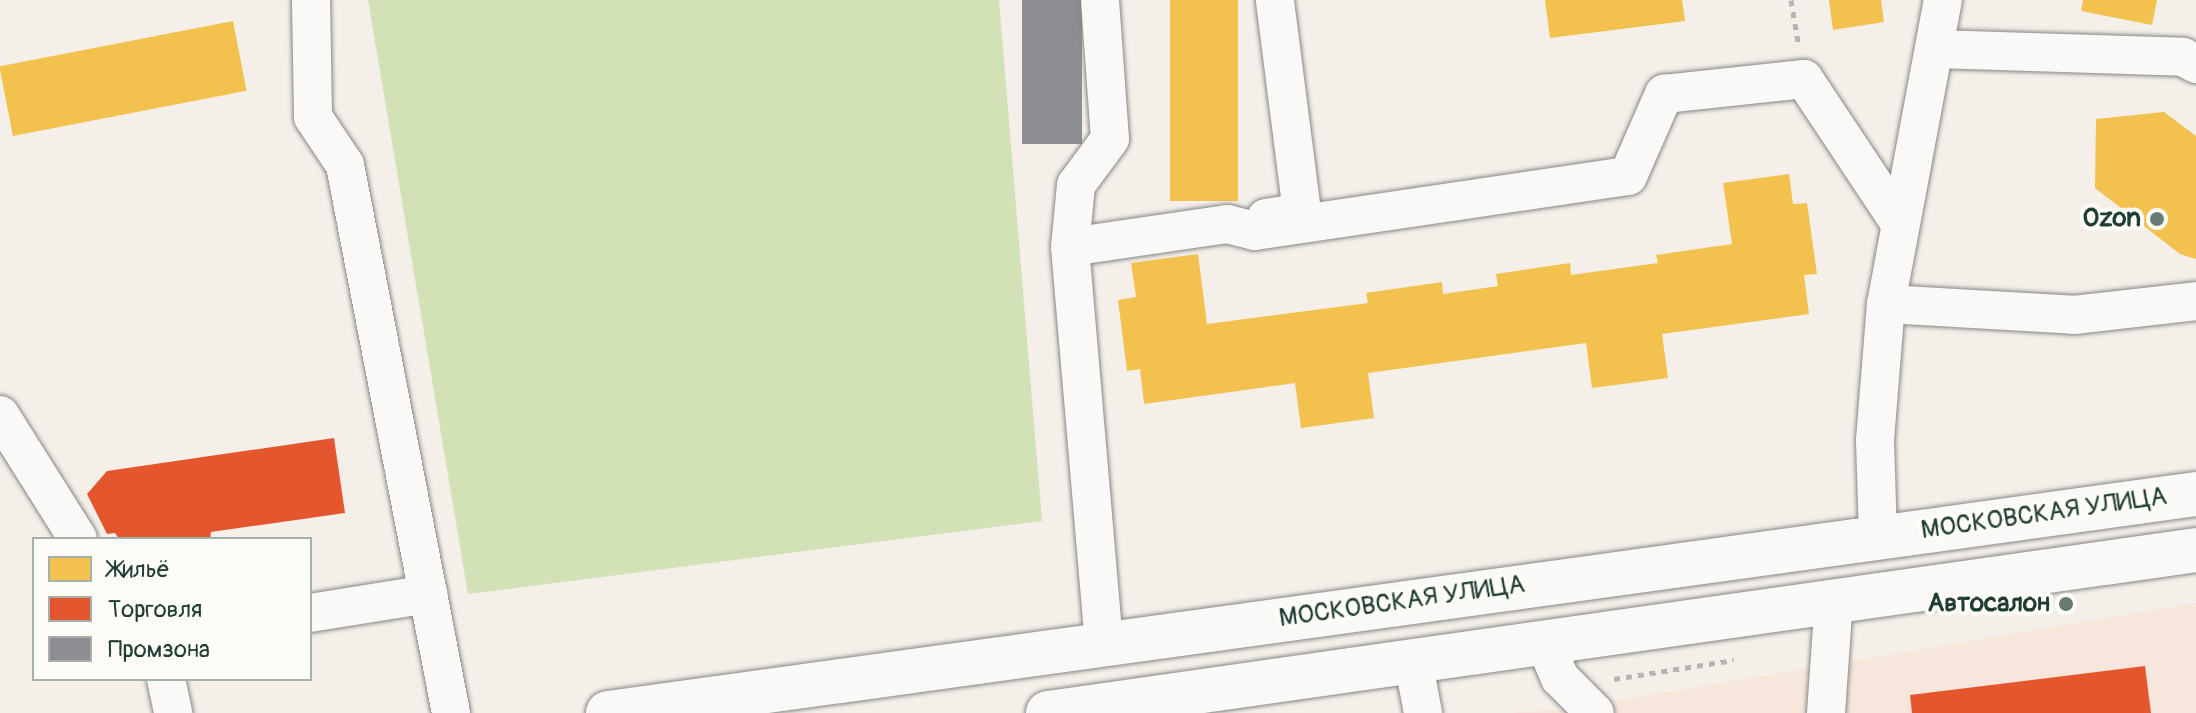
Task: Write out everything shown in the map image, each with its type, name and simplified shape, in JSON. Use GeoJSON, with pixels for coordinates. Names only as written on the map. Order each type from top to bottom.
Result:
{"type":"FeatureCollection","features":[{"type":"Feature","properties":{"kind":"main road","name":"МОСКОВСКАЯ УЛИЦА"},"geometry":{"type":"LineString","coordinates":[[608,713],[1104,642],[2196,494]]}},
{"type":"Feature","properties":{"kind":"main road"},"geometry":{"type":"LineString","coordinates":[[1048,713],[2196,550]]}},
{"type":"Feature","properties":{"kind":"street"},"geometry":{"type":"LineString","coordinates":[[311,0],[313,117],[345,165],[451,713]]}},
{"type":"Feature","properties":{"kind":"street"},"geometry":{"type":"LineString","coordinates":[[1100,0],[1110,139],[1076,185],[1070,247],[1104,642]]}},
{"type":"Feature","properties":{"kind":"street"},"geometry":{"type":"LineString","coordinates":[[1070,247],[1302,212],[1275,0]]}},
{"type":"Feature","properties":{"kind":"street"},"geometry":{"type":"LineString","coordinates":[[1878,536],[1875,440],[1886,304],[1943,0]]}},
{"type":"Feature","properties":{"kind":"street"},"geometry":{"type":"LineString","coordinates":[[1935,49],[2183,57],[2196,64]]}},
{"type":"Feature","properties":{"kind":"street"},"geometry":{"type":"LineString","coordinates":[[1227,224],[1255,231],[1628,176],[1664,94],[1804,79],[1899,222]]}},
{"type":"Feature","properties":{"kind":"street"},"geometry":{"type":"LineString","coordinates":[[1886,304],[2074,315],[2196,301]]}},
{"type":"Feature","properties":{"kind":"street"},"geometry":{"type":"LineString","coordinates":[[0,415],[77,537]]}},
{"type":"Feature","properties":{"kind":"street"},"geometry":{"type":"LineString","coordinates":[[312,613],[428,594]]}},
{"type":"Feature","properties":{"kind":"street"},"geometry":{"type":"LineString","coordinates":[[1826,713],[1834,599]]}},
{"type":"Feature","properties":{"kind":"street"},"geometry":{"type":"LineString","coordinates":[[1545,643],[1560,678],[1595,713]]}},
{"type":"Feature","properties":{"kind":"street"},"geometry":{"type":"LineString","coordinates":[[1810,713],[1823,684],[1832,645]]}},
{"type":"Feature","properties":{"kind":"street"},"geometry":{"type":"LineString","coordinates":[[1413,660],[1423,713]]}},
{"type":"Feature","properties":{"kind":"street"},"geometry":{"type":"LineString","coordinates":[[166,681],[173,713]]}},
{"type":"Feature","properties":{"kind":"shaded area"},"geometry":{"type":"Polygon","coordinates":[[[2196,603],[2196,713],[1508,713],[1567,709],[2196,603]]]}},
{"type":"Feature","properties":{"kind":"green space"},"geometry":{"type":"Polygon","coordinates":[[[368,0],[999,0],[1042,521],[468,594],[368,0]]]}},
{"type":"Feature","properties":{"kind":"building: Жильё"},"geometry":{"type":"Polygon","coordinates":[[[1170,0],[1238,0],[1238,201],[1170,201],[1170,0]]]}},
{"type":"Feature","properties":{"kind":"building: Жильё"},"geometry":{"type":"Polygon","coordinates":[[[1545,0],[1682,0],[1685,21],[1550,38],[1545,0]]]}},
{"type":"Feature","properties":{"kind":"building: Жильё"},"geometry":{"type":"Polygon","coordinates":[[[1829,0],[1881,0],[1884,22],[1833,30],[1829,0]]]}},
{"type":"Feature","properties":{"kind":"building: Жильё"},"geometry":{"type":"Polygon","coordinates":[[[2083,0],[2157,0],[2152,25],[2081,11],[2083,0]]]}},
{"type":"Feature","properties":{"kind":"building: Жильё"},"geometry":{"type":"Polygon","coordinates":[[[233,21],[247,91],[13,136],[0,66],[233,21]]]}},
{"type":"Feature","properties":{"kind":"building: Жильё"},"geometry":{"type":"Polygon","coordinates":[[[2164,112],[2196,136],[2196,259],[2180,254],[2095,188],[2096,119],[2164,112]]]}},
{"type":"Feature","properties":{"kind":"building: Жильё"},"geometry":{"type":"Polygon","coordinates":[[[1789,174],[1793,204],[1807,203],[1817,274],[1804,275],[1809,314],[1662,334],[1668,378],[1592,388],[1586,343],[1368,373],[1374,418],[1301,428],[1295,383],[1144,404],[1140,369],[1127,371],[1118,300],[1136,297],[1131,263],[1198,254],[1207,324],[1368,303],[1366,293],[1442,282],[1443,294],[1498,286],[1496,274],[1570,263],[1571,275],[1658,263],[1656,255],[1732,244],[1723,183],[1789,174]]]}},
{"type":"Feature","properties":{"kind":"building: Торговля"},"geometry":{"type":"Polygon","coordinates":[[[334,438],[345,513],[211,532],[210,537],[118,537],[115,533],[107,534],[87,494],[107,471],[334,438]]]}},
{"type":"Feature","properties":{"kind":"building: Торговля"},"geometry":{"type":"Polygon","coordinates":[[[2145,666],[2151,713],[1912,713],[1910,695],[2145,666]]]}},
{"type":"Feature","properties":{"kind":"building: Промзона"},"geometry":{"type":"Polygon","coordinates":[[[1022,0],[1082,0],[1082,144],[1022,144],[1022,0]]]}},
{"type":"Feature","properties":{"kind":"place","name":"Ozon"},"geometry":{"type":"Point","coordinates":[2157,219]}},
{"type":"Feature","properties":{"kind":"place","name":"Автосалон"},"geometry":{"type":"Point","coordinates":[2066,604]}}]}
